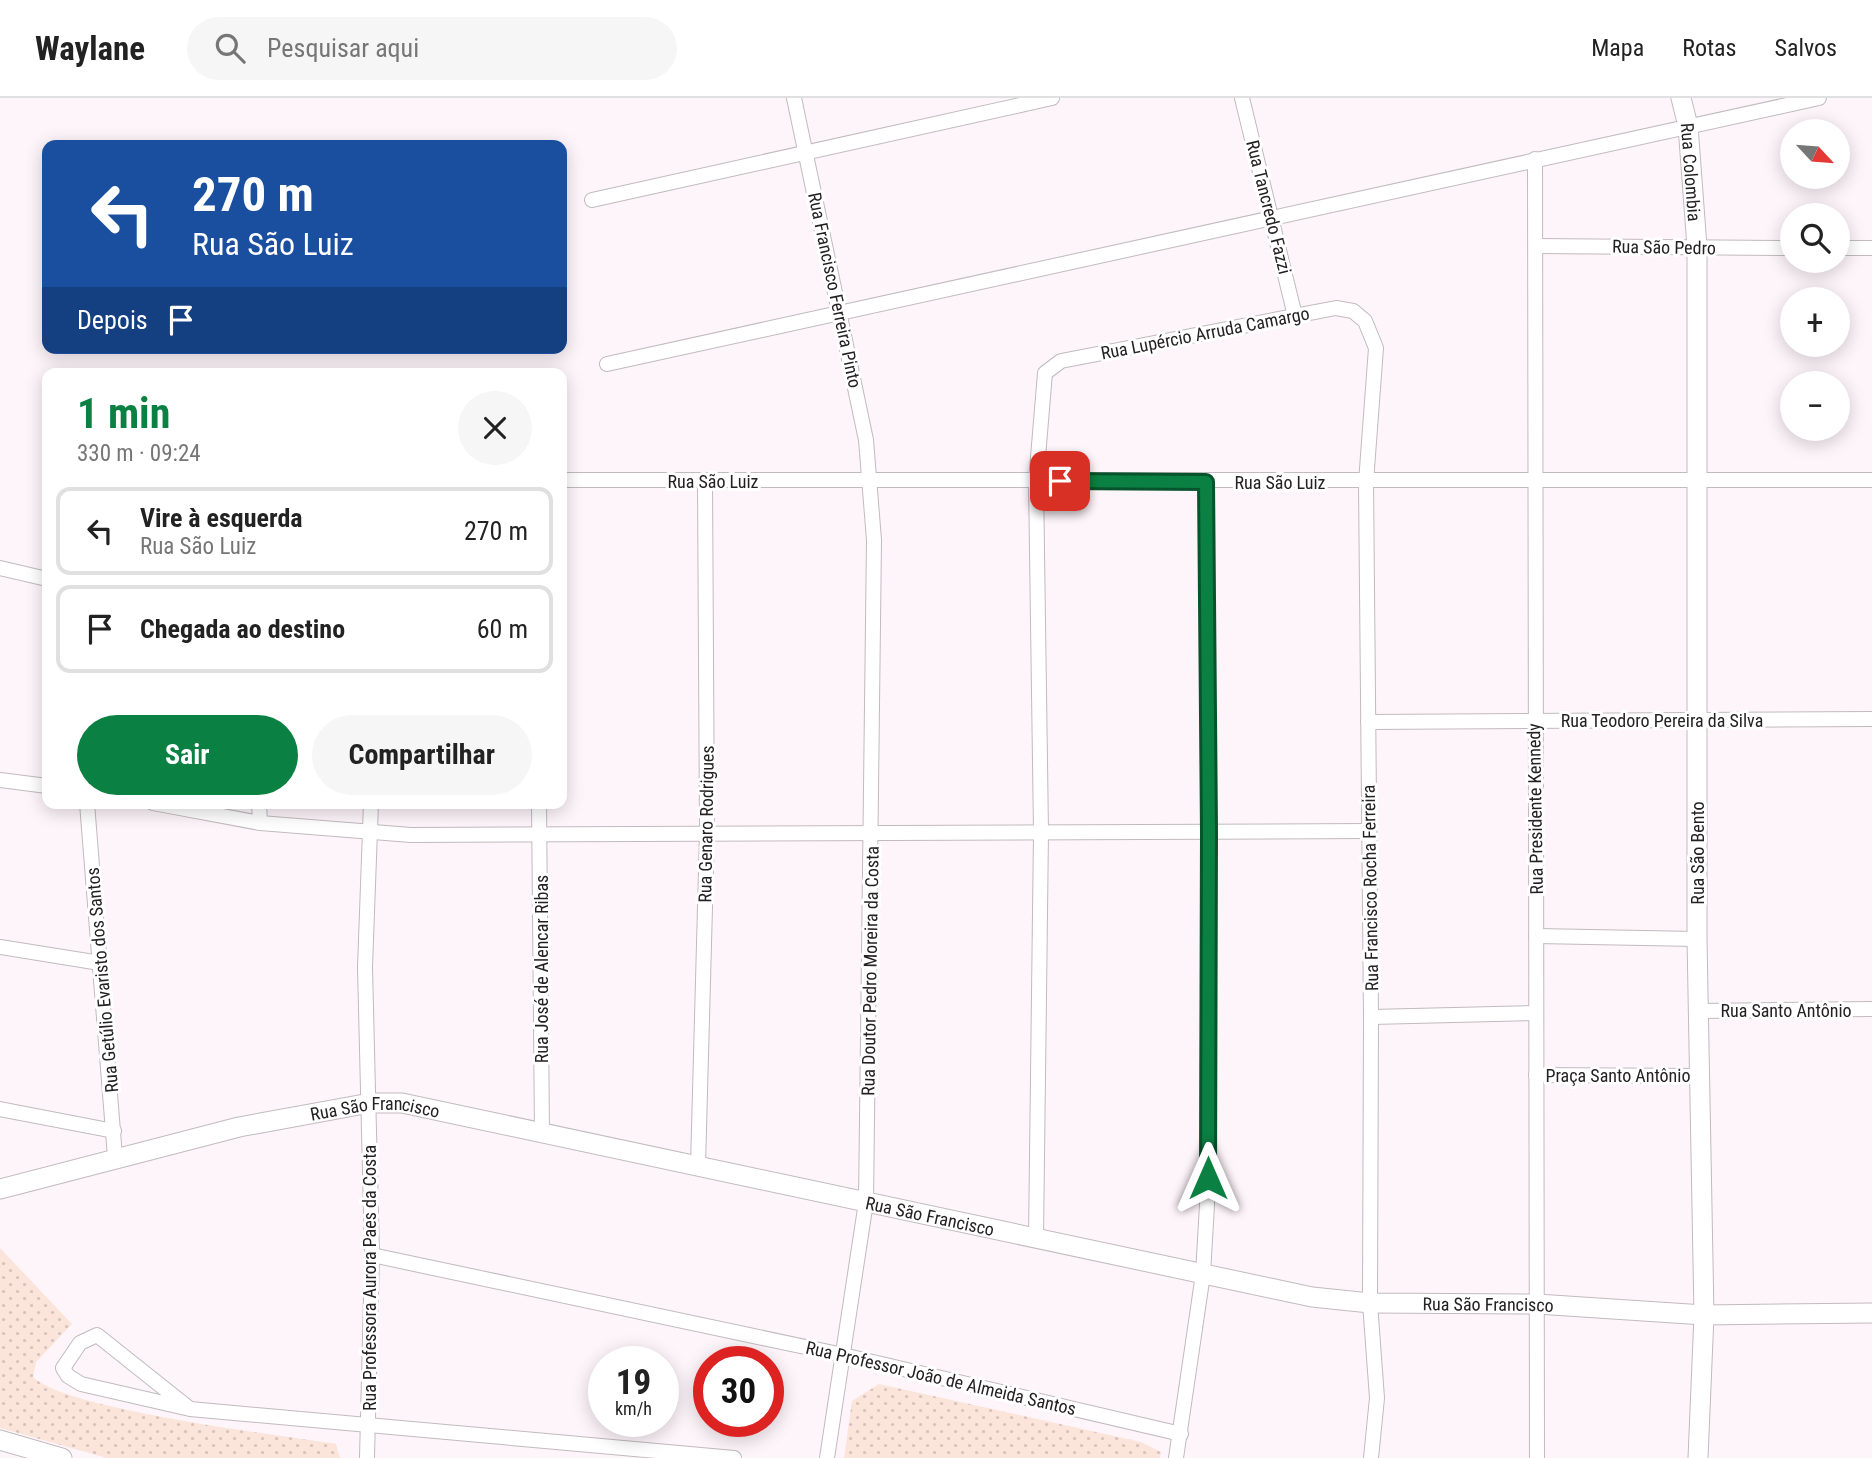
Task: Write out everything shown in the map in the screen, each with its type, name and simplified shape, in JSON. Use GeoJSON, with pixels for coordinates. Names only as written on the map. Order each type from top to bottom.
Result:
{"type":"FeatureCollection","features":[{"type":"Feature","properties":{"kind":"street","name":"Rua Francisco Ferreira Pinto"},"geometry":{"type":"LineString","coordinates":[[794,98],[866,440],[869,482]]}},
{"type":"Feature","properties":{"kind":"street"},"geometry":{"type":"LineString","coordinates":[[592,200],[1052,98]]}},
{"type":"Feature","properties":{"kind":"street","name":"Rua Tancredo Fazzi"},"geometry":{"type":"LineString","coordinates":[[1242,98],[1295,316]]}},
{"type":"Feature","properties":{"kind":"street","name":"Rua Colombia"},"geometry":{"type":"LineString","coordinates":[[1681,98],[1688,126],[1697,247]]}},
{"type":"Feature","properties":{"kind":"street"},"geometry":{"type":"LineString","coordinates":[[607,364],[1819,98]]}},
{"type":"Feature","properties":{"kind":"street","name":"Rua Presidente Kennedy"},"geometry":{"type":"LineString","coordinates":[[1535,159],[1537,1458]]}},
{"type":"Feature","properties":{"kind":"street","name":"Rua São Pedro"},"geometry":{"type":"LineString","coordinates":[[1536,246],[1780,248]]}},
{"type":"Feature","properties":{"kind":"street","name":"Rua São Bento"},"geometry":{"type":"LineString","coordinates":[[1697,247],[1697,939],[1701,1011],[1704,1315],[1698,1458]]}},
{"type":"Feature","properties":{"kind":"street"},"geometry":{"type":"LineString","coordinates":[[1850,248],[1872,248]]}},
{"type":"Feature","properties":{"kind":"street","name":"Rua Lupércio Arruda Camargo"},"geometry":{"type":"LineString","coordinates":[[1036,481],[1045,373],[1061,361],[1336,308],[1353,311],[1365,321]]}},
{"type":"Feature","properties":{"kind":"street","name":"Rua Francisco Rocha Ferreira"},"geometry":{"type":"LineString","coordinates":[[1365,321],[1376,348],[1366,482],[1371,1017],[1370,1303],[1377,1398],[1371,1458]]}},
{"type":"Feature","properties":{"kind":"street","name":"Rua São Luiz"},"geometry":{"type":"LineString","coordinates":[[567,480],[1872,480]]}},
{"type":"Feature","properties":{"kind":"street","name":"Rua Genaro Rodrigues"},"geometry":{"type":"LineString","coordinates":[[698,1166],[707,833],[705,481]]}},
{"type":"Feature","properties":{"kind":"street"},"geometry":{"type":"LineString","coordinates":[[1036,481],[1041,832],[1036,1239]]}},
{"type":"Feature","properties":{"kind":"street","name":"Rua Doutor Pedro Moreira da Costa"},"geometry":{"type":"LineString","coordinates":[[827,1458],[866,1202],[874,540],[869,482]]}},
{"type":"Feature","properties":{"kind":"street"},"geometry":{"type":"LineString","coordinates":[[1176,1458],[1203,1274],[1208,1205],[1206,482]]}},
{"type":"Feature","properties":{"kind":"street"},"geometry":{"type":"LineString","coordinates":[[0,568],[42,578]]}},
{"type":"Feature","properties":{"kind":"street","name":"Rua Teodoro Pereira da Silva"},"geometry":{"type":"LineString","coordinates":[[1368,722],[1872,719]]}},
{"type":"Feature","properties":{"kind":"street"},"geometry":{"type":"LineString","coordinates":[[0,780],[42,785]]}},
{"type":"Feature","properties":{"kind":"street","name":"Rua Getúlio Evaristo dos Santos"},"geometry":{"type":"LineString","coordinates":[[88,809],[115,1157]]}},
{"type":"Feature","properties":{"kind":"street"},"geometry":{"type":"LineString","coordinates":[[185,809],[260,823],[371,834],[1369,831]]}},
{"type":"Feature","properties":{"kind":"street"},"geometry":{"type":"LineString","coordinates":[[259,809],[260,823]]}},
{"type":"Feature","properties":{"kind":"street","name":"Rua Professora Aurora Paes da Costa"},"geometry":{"type":"LineString","coordinates":[[368,1458],[372,1255],[365,967],[371,809]]}},
{"type":"Feature","properties":{"kind":"street","name":"Rua José de Alencar Ribas"},"geometry":{"type":"LineString","coordinates":[[539,809],[542,1134]]}},
{"type":"Feature","properties":{"kind":"street"},"geometry":{"type":"LineString","coordinates":[[1536,936],[1697,939]]}},
{"type":"Feature","properties":{"kind":"street"},"geometry":{"type":"LineString","coordinates":[[0,947],[100,963]]}},
{"type":"Feature","properties":{"kind":"street","name":"Rua Santo Antônio"},"geometry":{"type":"LineString","coordinates":[[1701,1011],[1872,1009]]}},
{"type":"Feature","properties":{"kind":"street"},"geometry":{"type":"LineString","coordinates":[[1371,1017],[1535,1013]]}},
{"type":"Feature","properties":{"kind":"street","name":"Praça Santo Antônio"},"geometry":{"type":"LineString","coordinates":[[1536,1075],[1701,1076]]}},
{"type":"Feature","properties":{"kind":"street","name":"Rua São Francisco"},"geometry":{"type":"LineString","coordinates":[[0,1189],[239,1127],[370,1103],[402,1103],[1312,1297],[1370,1303],[1537,1304],[1704,1315],[1872,1313]]}},
{"type":"Feature","properties":{"kind":"street"},"geometry":{"type":"LineString","coordinates":[[0,1109],[114,1131]]}},
{"type":"Feature","properties":{"kind":"street","name":"Rua Professor João de Almeida Santos"},"geometry":{"type":"LineString","coordinates":[[372,1255],[843,1355],[1181,1434]]}},
{"type":"Feature","properties":{"kind":"street"},"geometry":{"type":"LineString","coordinates":[[190,1409],[97,1335],[80,1343],[63,1368],[68,1376],[81,1384],[190,1409],[734,1458]]}},
{"type":"Feature","properties":{"kind":"street"},"geometry":{"type":"LineString","coordinates":[[0,1440],[62,1458]]}},
{"type":"Feature","properties":{"kind":"shaded area"},"geometry":{"type":"Polygon","coordinates":[[[0,1248],[72,1324],[36,1362],[33,1377],[53,1389],[129,1410],[224,1428],[336,1444],[340,1458],[107,1458],[0,1428],[0,1248]]]}},
{"type":"Feature","properties":{"kind":"shaded area"},"geometry":{"type":"Polygon","coordinates":[[[879,1384],[1141,1442],[1161,1452],[1160,1458],[844,1458],[852,1401],[879,1384]]]}},
{"type":"Feature","properties":{"kind":"route"},"geometry":{"type":"LineString","coordinates":[[1060,481],[1206,482],[1208,1178]]}}]}
